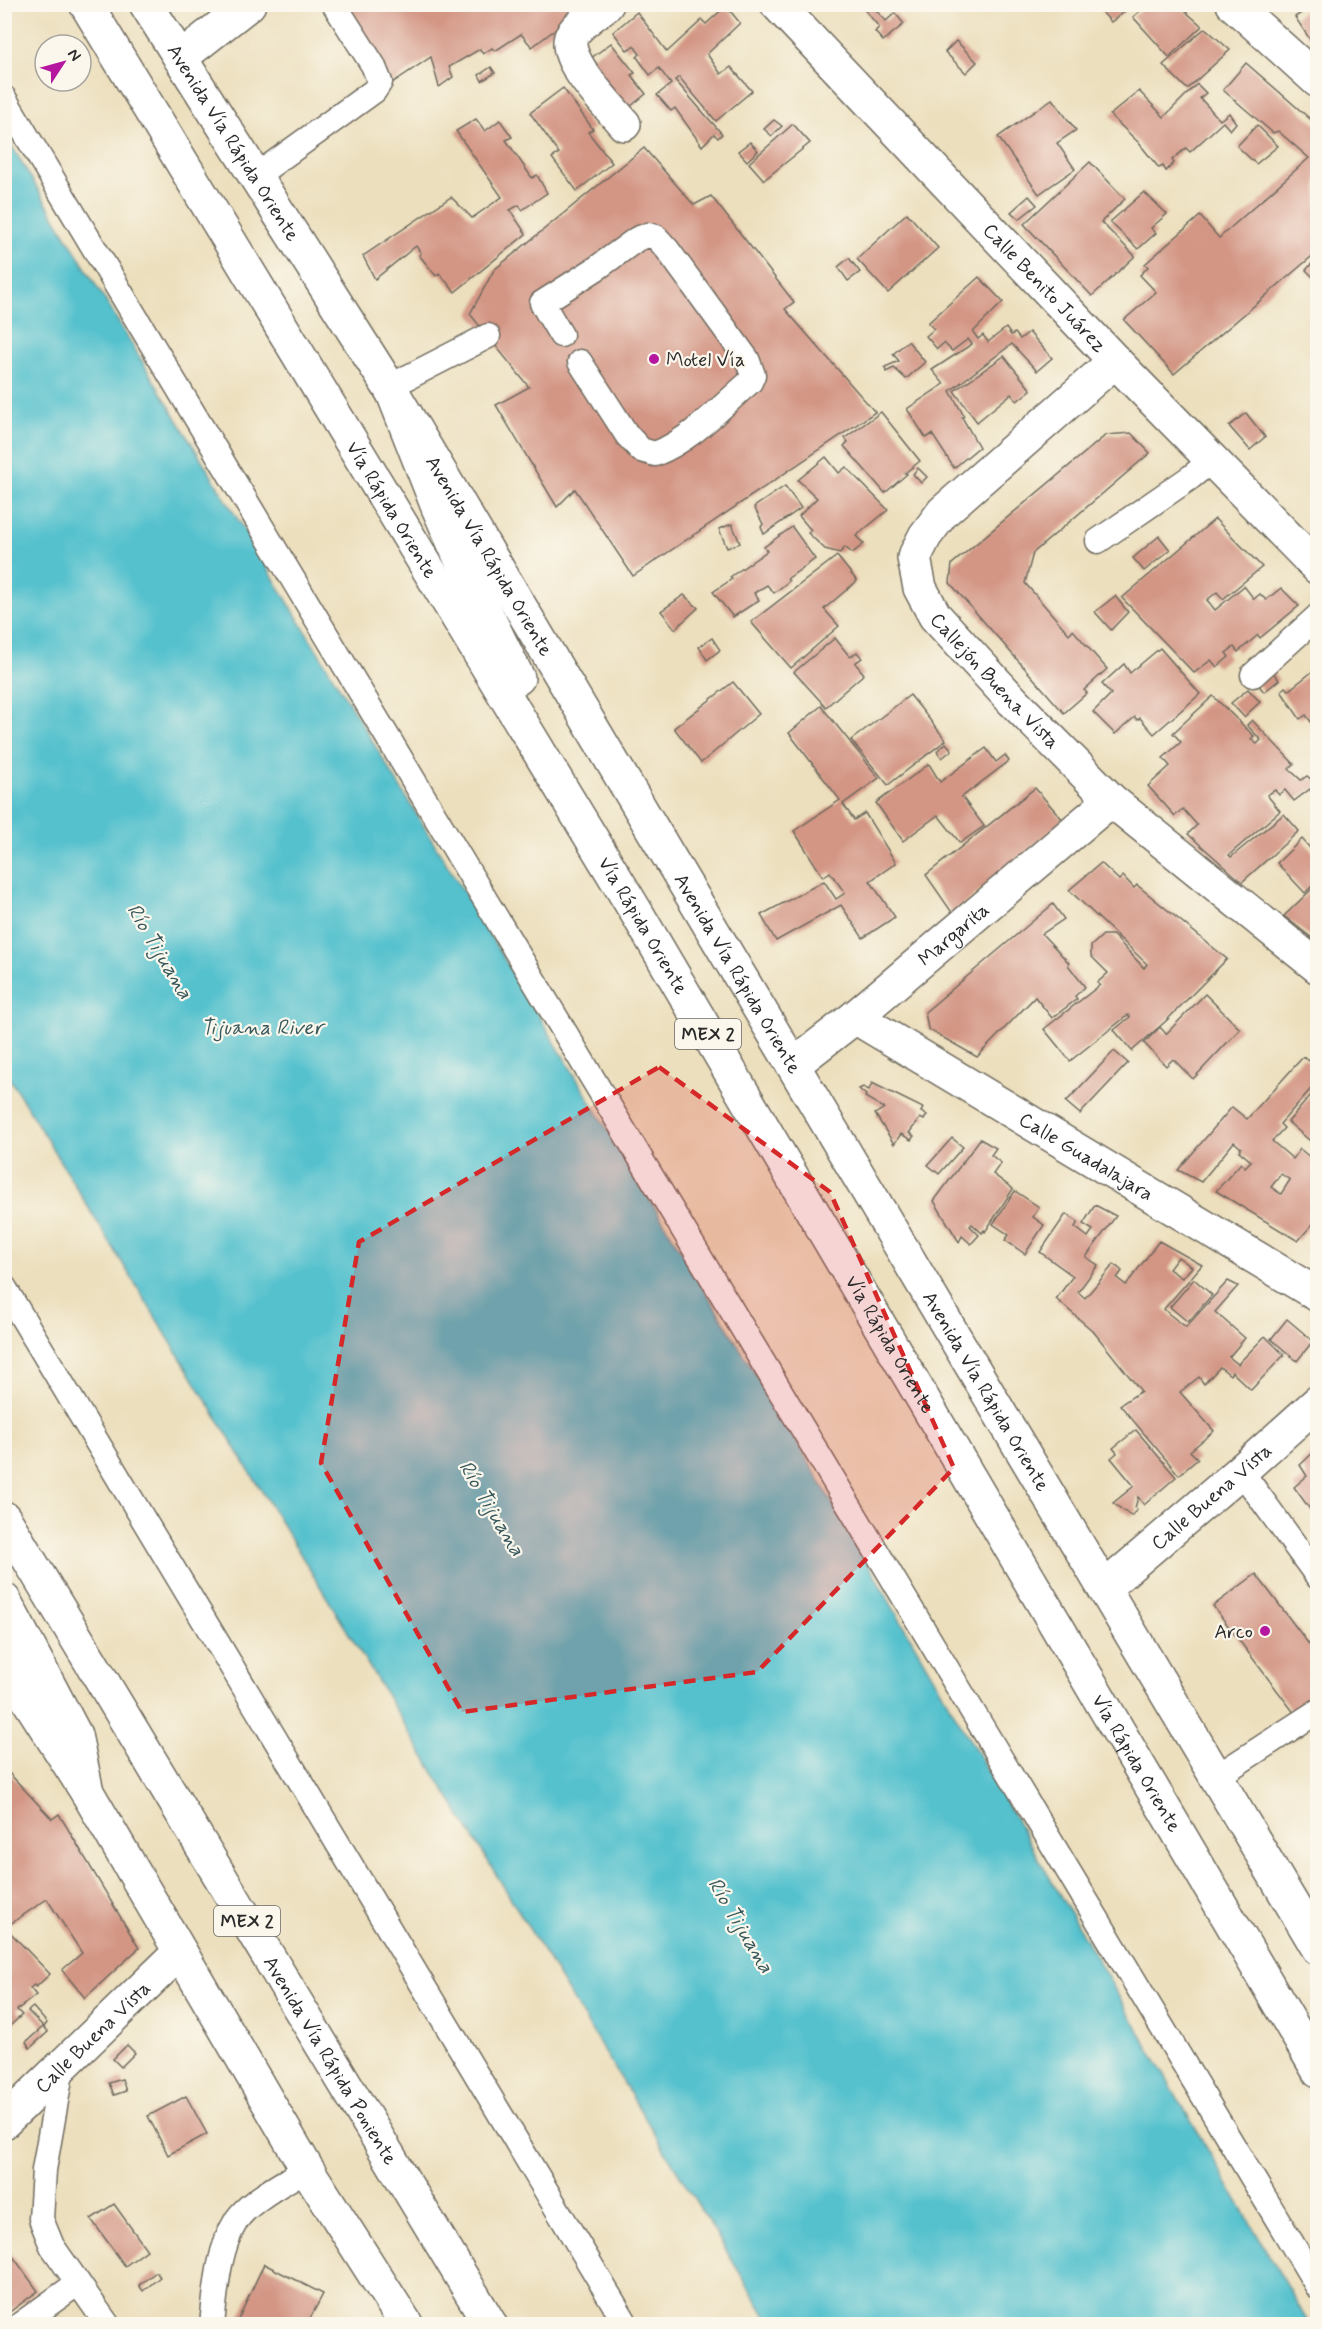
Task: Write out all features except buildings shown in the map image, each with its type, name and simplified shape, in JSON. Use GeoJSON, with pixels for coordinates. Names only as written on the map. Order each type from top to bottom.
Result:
{"type":"FeatureCollection","features":[{"type":"Feature","properties":{"kind":"main road","name":"Vía Rápida Oriente"},"geometry":{"type":"LineString","coordinates":[[87,4],[638,915],[1317,2070]]}},
{"type":"Feature","properties":{"kind":"main road","name":"Avenida Vía Rápida Oriente"},"geometry":{"type":"LineString","coordinates":[[147,4],[391,390],[1216,1777],[1312,1928]]}},
{"type":"Feature","properties":{"kind":"main road"},"geometry":{"type":"LineString","coordinates":[[180,58],[249,4]]}},
{"type":"Feature","properties":{"kind":"main road"},"geometry":{"type":"LineString","coordinates":[[607,4],[572,35],[568,46],[575,64],[624,124]]}},
{"type":"Feature","properties":{"kind":"main road","name":"Calle Benito Juárez"},"geometry":{"type":"LineString","coordinates":[[777,4],[1115,361],[1317,568]]}},
{"type":"Feature","properties":{"kind":"main road"},"geometry":{"type":"LineString","coordinates":[[1233,4],[1317,81]]}},
{"type":"Feature","properties":{"kind":"main road","name":"Callejón Buena Vista"},"geometry":{"type":"LineString","coordinates":[[1115,361],[943,512],[925,536],[914,558],[920,588],[935,616],[1013,701],[1111,800],[1317,967]]}},
{"type":"Feature","properties":{"kind":"main road"},"geometry":{"type":"LineString","coordinates":[[391,390],[437,505],[474,589],[638,915]]}},
{"type":"Feature","properties":{"kind":"main road","name":"Margarita"},"geometry":{"type":"LineString","coordinates":[[793,1065],[855,1017],[1111,800]]}},
{"type":"Feature","properties":{"kind":"main road","name":"Calle Guadalajara"},"geometry":{"type":"LineString","coordinates":[[855,1017],[1317,1295]]}},
{"type":"Feature","properties":{"kind":"main road","name":"Calle Buena Vista"},"geometry":{"type":"LineString","coordinates":[[1104,1588],[1241,1471],[1317,1402]]}},
{"type":"Feature","properties":{"kind":"main road","name":"Avenida Vía Rápida Poniente"},"geometry":{"type":"LineString","coordinates":[[4,1518],[490,2325]]}},
{"type":"Feature","properties":{"kind":"main road"},"geometry":{"type":"LineString","coordinates":[[4,1600],[75,1736],[87,1792]]}},
{"type":"Feature","properties":{"kind":"main road"},"geometry":{"type":"LineString","coordinates":[[4,1662],[87,1792],[307,2169],[406,2325]]}},
{"type":"Feature","properties":{"kind":"main road","name":"Calle Buena Vista"},"geometry":{"type":"LineString","coordinates":[[4,2122],[180,1953]]}},
{"type":"Feature","properties":{"kind":"main road"},"geometry":{"type":"LineString","coordinates":[[1272,1993],[1317,2056]]}},
{"type":"Feature","properties":{"kind":"lane"},"geometry":{"type":"LineString","coordinates":[[256,176],[374,91],[380,82],[373,65],[333,4]]}},
{"type":"Feature","properties":{"kind":"lane"},"geometry":{"type":"LineString","coordinates":[[4,98],[1317,2287]]}},
{"type":"Feature","properties":{"kind":"lane"},"geometry":{"type":"LineString","coordinates":[[561,334],[537,305],[597,268],[637,239],[648,235],[656,237],[667,249],[747,359],[753,375],[750,382],[695,432],[675,446],[655,454],[641,450],[627,435],[580,362]]}},
{"type":"Feature","properties":{"kind":"lane"},"geometry":{"type":"LineString","coordinates":[[391,390],[488,336]]}},
{"type":"Feature","properties":{"kind":"lane"},"geometry":{"type":"LineString","coordinates":[[1098,541],[1191,477],[1213,459]]}},
{"type":"Feature","properties":{"kind":"lane"},"geometry":{"type":"LineString","coordinates":[[1253,675],[1317,616]]}},
{"type":"Feature","properties":{"kind":"lane"},"geometry":{"type":"LineString","coordinates":[[4,1287],[626,2325]]}},
{"type":"Feature","properties":{"kind":"lane"},"geometry":{"type":"LineString","coordinates":[[1241,1471],[1317,1577]]}},
{"type":"Feature","properties":{"kind":"lane"},"geometry":{"type":"LineString","coordinates":[[1216,1777],[1317,1710]]}},
{"type":"Feature","properties":{"kind":"lane"},"geometry":{"type":"LineString","coordinates":[[62,2067],[44,2170],[41,2219],[52,2246],[107,2325]]}},
{"type":"Feature","properties":{"kind":"lane"},"geometry":{"type":"LineString","coordinates":[[212,2325],[220,2260],[236,2220],[269,2191],[307,2169]]}},
{"type":"Feature","properties":{"kind":"lane"},"geometry":{"type":"LineString","coordinates":[[21,2325],[78,2283]]}},
{"type":"Feature","properties":{"kind":"highlighted area"},"geometry":{"type":"Polygon","coordinates":[[[659,1067],[830,1192],[954,1468],[757,1672],[462,1712],[321,1463],[359,1242],[659,1067]]]}},
{"type":"Feature","properties":{"kind":"water","name":"Tijuana River"},"geometry":{"type":"Polygon","coordinates":[[[5,135],[798,1444],[1309,2324],[771,2324],[5,1071],[5,135]]]}},
{"type":"Feature","properties":{"kind":"place","name":"Motel Vía"},"geometry":{"type":"Point","coordinates":[654,359]}},
{"type":"Feature","properties":{"kind":"place","name":"Arco"},"geometry":{"type":"Point","coordinates":[1265,1631]}},
{"type":"Feature","properties":{"kind":"water label","name":"Río Tijuana"},"geometry":{"type":"Point","coordinates":[160,951]}},
{"type":"Feature","properties":{"kind":"water label","name":"Río Tijuana"},"geometry":{"type":"Point","coordinates":[492,1508]}},
{"type":"Feature","properties":{"kind":"water label","name":"Río Tijuana"},"geometry":{"type":"Point","coordinates":[741,1925]}}]}
